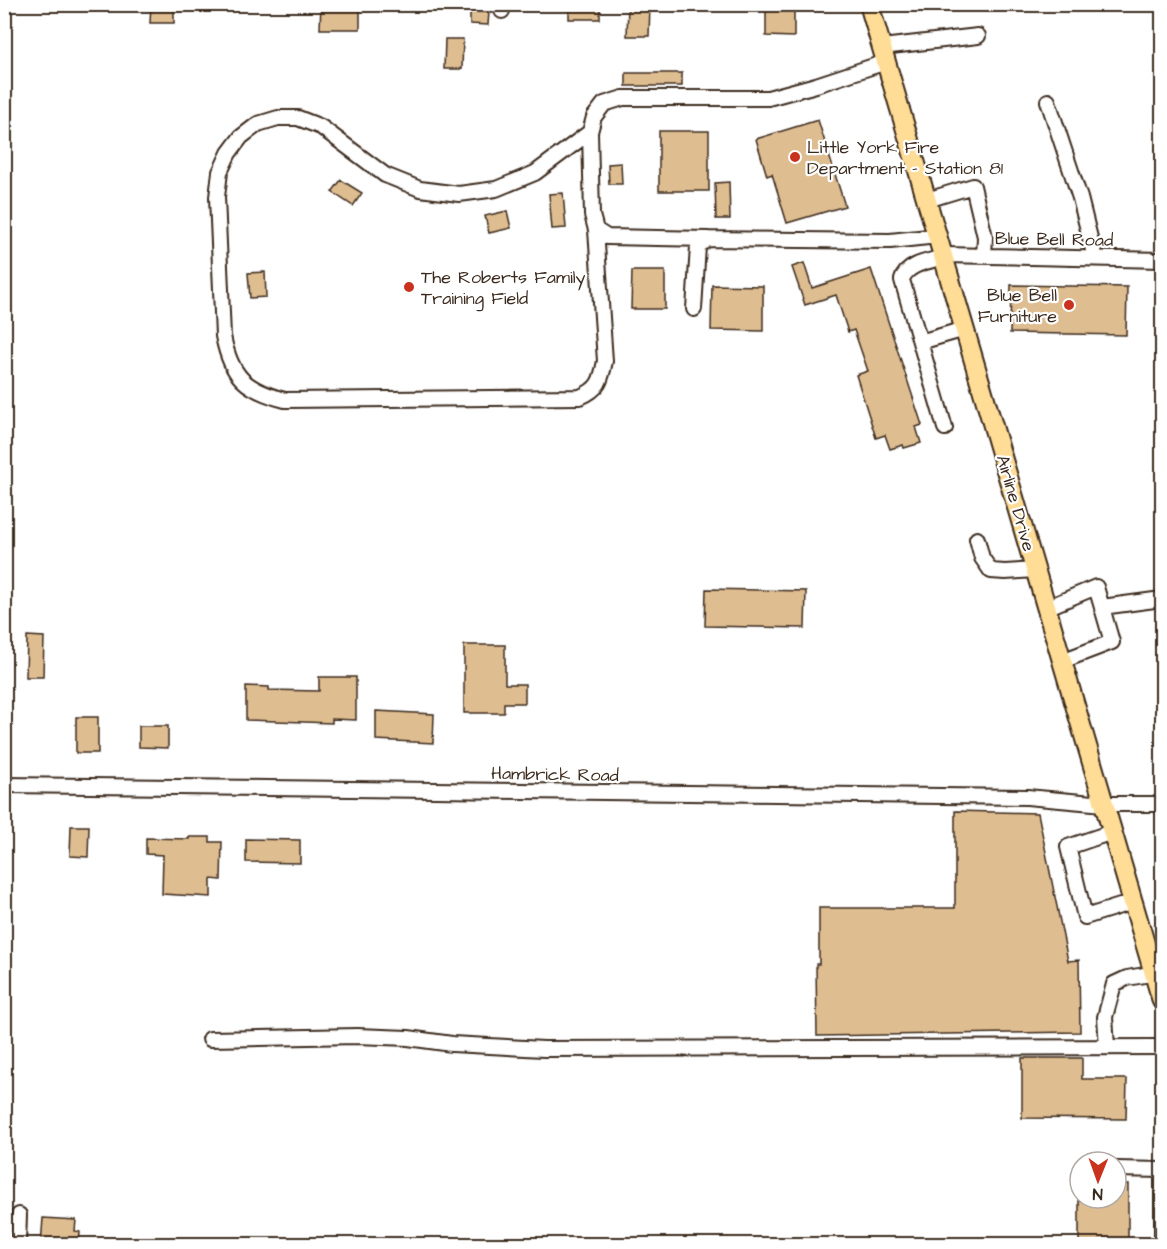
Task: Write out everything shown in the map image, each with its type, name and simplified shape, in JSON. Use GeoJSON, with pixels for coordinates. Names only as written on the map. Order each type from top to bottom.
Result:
{"type":"FeatureCollection","features":[{"type":"Feature","properties":{"kind":"main road","name":"Airline Drive"},"geometry":{"type":"LineString","coordinates":[[869,4],[1112,832],[1133,902],[1159,973],[1162,1001]]}},
{"type":"Feature","properties":{"kind":"street"},"geometry":{"type":"LineString","coordinates":[[590,132],[535,172],[496,189],[459,194],[420,189],[385,175],[321,127],[298,118],[278,118],[258,124],[241,137],[229,153],[220,172],[217,197],[223,336],[227,356],[233,369],[247,386],[285,400],[580,396],[593,391],[601,379],[605,361],[596,230],[592,215],[590,132],[594,117],[604,104],[622,98],[768,98],[816,85],[884,55],[978,36]]}},
{"type":"Feature","properties":{"kind":"street"},"geometry":{"type":"LineString","coordinates":[[1048,101],[1080,198],[1095,258]]}},
{"type":"Feature","properties":{"kind":"street"},"geometry":{"type":"LineString","coordinates":[[927,200],[973,186],[985,237],[984,256]]}},
{"type":"Feature","properties":{"kind":"street"},"geometry":{"type":"LineString","coordinates":[[596,230],[607,237],[708,239],[890,241],[938,236]]}},
{"type":"Feature","properties":{"kind":"street"},"geometry":{"type":"LineString","coordinates":[[694,309],[698,246],[708,239]]}},
{"type":"Feature","properties":{"kind":"street","name":"Blue Bell Road"},"geometry":{"type":"LineString","coordinates":[[945,428],[902,280],[909,268],[944,256],[1162,260]]}},
{"type":"Feature","properties":{"kind":"street"},"geometry":{"type":"LineString","coordinates":[[920,342],[965,329]]}},
{"type":"Feature","properties":{"kind":"street"},"geometry":{"type":"LineString","coordinates":[[977,539],[982,558],[991,570],[1005,572],[1035,570]]}},
{"type":"Feature","properties":{"kind":"street"},"geometry":{"type":"LineString","coordinates":[[1046,608],[1096,587],[1112,642],[1062,661]]}},
{"type":"Feature","properties":{"kind":"street"},"geometry":{"type":"LineString","coordinates":[[1102,607],[1162,599]]}},
{"type":"Feature","properties":{"kind":"street","name":"Hambrick Road"},"geometry":{"type":"LineString","coordinates":[[4,785],[1027,797],[1104,804],[1162,804]]}},
{"type":"Feature","properties":{"kind":"street"},"geometry":{"type":"LineString","coordinates":[[1112,832],[1068,847],[1084,917],[1133,902]]}},
{"type":"Feature","properties":{"kind":"street"},"geometry":{"type":"LineString","coordinates":[[1107,1047],[1105,1017],[1114,984],[1127,978],[1159,973]]}},
{"type":"Feature","properties":{"kind":"street"},"geometry":{"type":"LineString","coordinates":[[210,1039],[388,1037],[452,1044],[544,1049],[1162,1047]]}},
{"type":"Feature","properties":{"kind":"street"},"geometry":{"type":"LineString","coordinates":[[1128,1169],[1162,1170],[1162,1245]]}},
{"type":"Feature","properties":{"kind":"street"},"geometry":{"type":"LineString","coordinates":[[18,1245],[19,1215]]}},
{"type":"Feature","properties":{"kind":"building"},"geometry":{"type":"Polygon","coordinates":[[[151,4],[174,4],[174,23],[150,23],[151,4]]]}},
{"type":"Feature","properties":{"kind":"building"},"geometry":{"type":"Polygon","coordinates":[[[321,4],[360,4],[360,29],[320,29],[321,4]]]}},
{"type":"Feature","properties":{"kind":"building"},"geometry":{"type":"Polygon","coordinates":[[[569,4],[600,4],[600,19],[569,19],[569,4]]]}},
{"type":"Feature","properties":{"kind":"building"},"geometry":{"type":"Polygon","coordinates":[[[628,4],[650,4],[649,36],[627,36],[628,4]]]}},
{"type":"Feature","properties":{"kind":"building"},"geometry":{"type":"Polygon","coordinates":[[[766,4],[794,4],[794,37],[766,36],[766,4]]]}},
{"type":"Feature","properties":{"kind":"building"},"geometry":{"type":"Polygon","coordinates":[[[470,11],[489,12],[488,25],[470,24],[470,11]]]}},
{"type":"Feature","properties":{"kind":"building"},"geometry":{"type":"Polygon","coordinates":[[[445,39],[463,39],[462,69],[444,69],[445,39]]]}},
{"type":"Feature","properties":{"kind":"building"},"geometry":{"type":"Polygon","coordinates":[[[626,73],[682,73],[682,86],[626,86],[626,73]]]}},
{"type":"Feature","properties":{"kind":"building","name":"Little York Fire Department - Station 81"},"geometry":{"type":"Polygon","coordinates":[[[818,120],[845,206],[787,223],[772,174],[767,176],[756,139],[818,120]]]}},
{"type":"Feature","properties":{"kind":"building"},"geometry":{"type":"Polygon","coordinates":[[[659,131],[709,131],[709,191],[659,191],[659,131]]]}},
{"type":"Feature","properties":{"kind":"building"},"geometry":{"type":"Polygon","coordinates":[[[621,163],[622,184],[609,184],[608,164],[621,163]]]}},
{"type":"Feature","properties":{"kind":"building"},"geometry":{"type":"Polygon","coordinates":[[[341,180],[362,193],[353,206],[332,192],[341,180]]]}},
{"type":"Feature","properties":{"kind":"building"},"geometry":{"type":"Polygon","coordinates":[[[729,182],[730,219],[716,219],[715,183],[729,182]]]}},
{"type":"Feature","properties":{"kind":"building"},"geometry":{"type":"Polygon","coordinates":[[[563,193],[566,228],[552,229],[549,194],[563,193]]]}},
{"type":"Feature","properties":{"kind":"building"},"geometry":{"type":"Polygon","coordinates":[[[507,211],[511,228],[489,233],[485,216],[507,211]]]}},
{"type":"Feature","properties":{"kind":"building"},"geometry":{"type":"Polygon","coordinates":[[[804,263],[812,288],[871,269],[922,425],[916,427],[921,443],[890,449],[885,435],[876,438],[856,375],[868,371],[854,330],[848,332],[836,295],[805,305],[792,267],[804,263]]]}},
{"type":"Feature","properties":{"kind":"building"},"geometry":{"type":"Polygon","coordinates":[[[632,271],[665,271],[665,309],[631,309],[632,271]]]}},
{"type":"Feature","properties":{"kind":"building"},"geometry":{"type":"Polygon","coordinates":[[[265,272],[266,297],[250,298],[248,273],[265,272]]]}},
{"type":"Feature","properties":{"kind":"building"},"geometry":{"type":"Polygon","coordinates":[[[712,285],[763,286],[763,331],[711,330],[712,285]]]}},
{"type":"Feature","properties":{"kind":"building"},"geometry":{"type":"Polygon","coordinates":[[[1011,285],[1127,287],[1126,335],[1010,333],[1011,285]]]}},
{"type":"Feature","properties":{"kind":"building"},"geometry":{"type":"Polygon","coordinates":[[[706,589],[806,591],[805,628],[705,626],[706,589]]]}},
{"type":"Feature","properties":{"kind":"building"},"geometry":{"type":"Polygon","coordinates":[[[27,636],[44,637],[43,677],[26,677],[27,636]]]}},
{"type":"Feature","properties":{"kind":"building"},"geometry":{"type":"Polygon","coordinates":[[[464,645],[505,645],[505,684],[525,684],[525,703],[504,703],[504,713],[464,713],[464,645]]]}},
{"type":"Feature","properties":{"kind":"building"},"geometry":{"type":"Polygon","coordinates":[[[319,677],[356,677],[356,720],[332,719],[332,723],[246,720],[246,686],[269,687],[269,690],[319,691],[319,677]]]}},
{"type":"Feature","properties":{"kind":"building"},"geometry":{"type":"Polygon","coordinates":[[[376,711],[434,714],[433,743],[376,740],[376,711]]]}},
{"type":"Feature","properties":{"kind":"building"},"geometry":{"type":"Polygon","coordinates":[[[76,717],[98,717],[98,753],[76,753],[76,717]]]}},
{"type":"Feature","properties":{"kind":"building"},"geometry":{"type":"Polygon","coordinates":[[[139,726],[168,726],[168,748],[139,747],[139,726]]]}},
{"type":"Feature","properties":{"kind":"building"},"geometry":{"type":"Polygon","coordinates":[[[955,811],[1038,813],[1068,961],[1079,960],[1080,1032],[817,1036],[816,964],[819,964],[819,908],[955,908],[955,811]]]}},
{"type":"Feature","properties":{"kind":"building"},"geometry":{"type":"Polygon","coordinates":[[[71,826],[89,826],[88,857],[70,856],[71,826]]]}},
{"type":"Feature","properties":{"kind":"building"},"geometry":{"type":"Polygon","coordinates":[[[189,837],[210,837],[210,842],[222,842],[221,880],[211,879],[211,897],[162,894],[163,855],[146,854],[146,838],[189,839],[189,837]]]}},
{"type":"Feature","properties":{"kind":"building"},"geometry":{"type":"Polygon","coordinates":[[[246,839],[300,840],[300,863],[246,862],[246,839]]]}},
{"type":"Feature","properties":{"kind":"building"},"geometry":{"type":"Polygon","coordinates":[[[1022,1058],[1082,1058],[1082,1079],[1127,1079],[1126,1119],[1022,1118],[1022,1058]]]}},
{"type":"Feature","properties":{"kind":"building"},"geometry":{"type":"Polygon","coordinates":[[[1079,1210],[1128,1210],[1128,1245],[1079,1245],[1079,1210]]]}},
{"type":"Feature","properties":{"kind":"building"},"geometry":{"type":"Polygon","coordinates":[[[43,1218],[76,1220],[75,1231],[80,1232],[79,1245],[41,1245],[43,1218]]]}},
{"type":"Feature","properties":{"kind":"place","name":"Little York Fire Department - Station 81"},"geometry":{"type":"Point","coordinates":[795,157]}},
{"type":"Feature","properties":{"kind":"place","name":"The Roberts Family Training Field"},"geometry":{"type":"Point","coordinates":[409,287]}},
{"type":"Feature","properties":{"kind":"place","name":"Blue Bell Furniture"},"geometry":{"type":"Point","coordinates":[1069,305]}}]}
